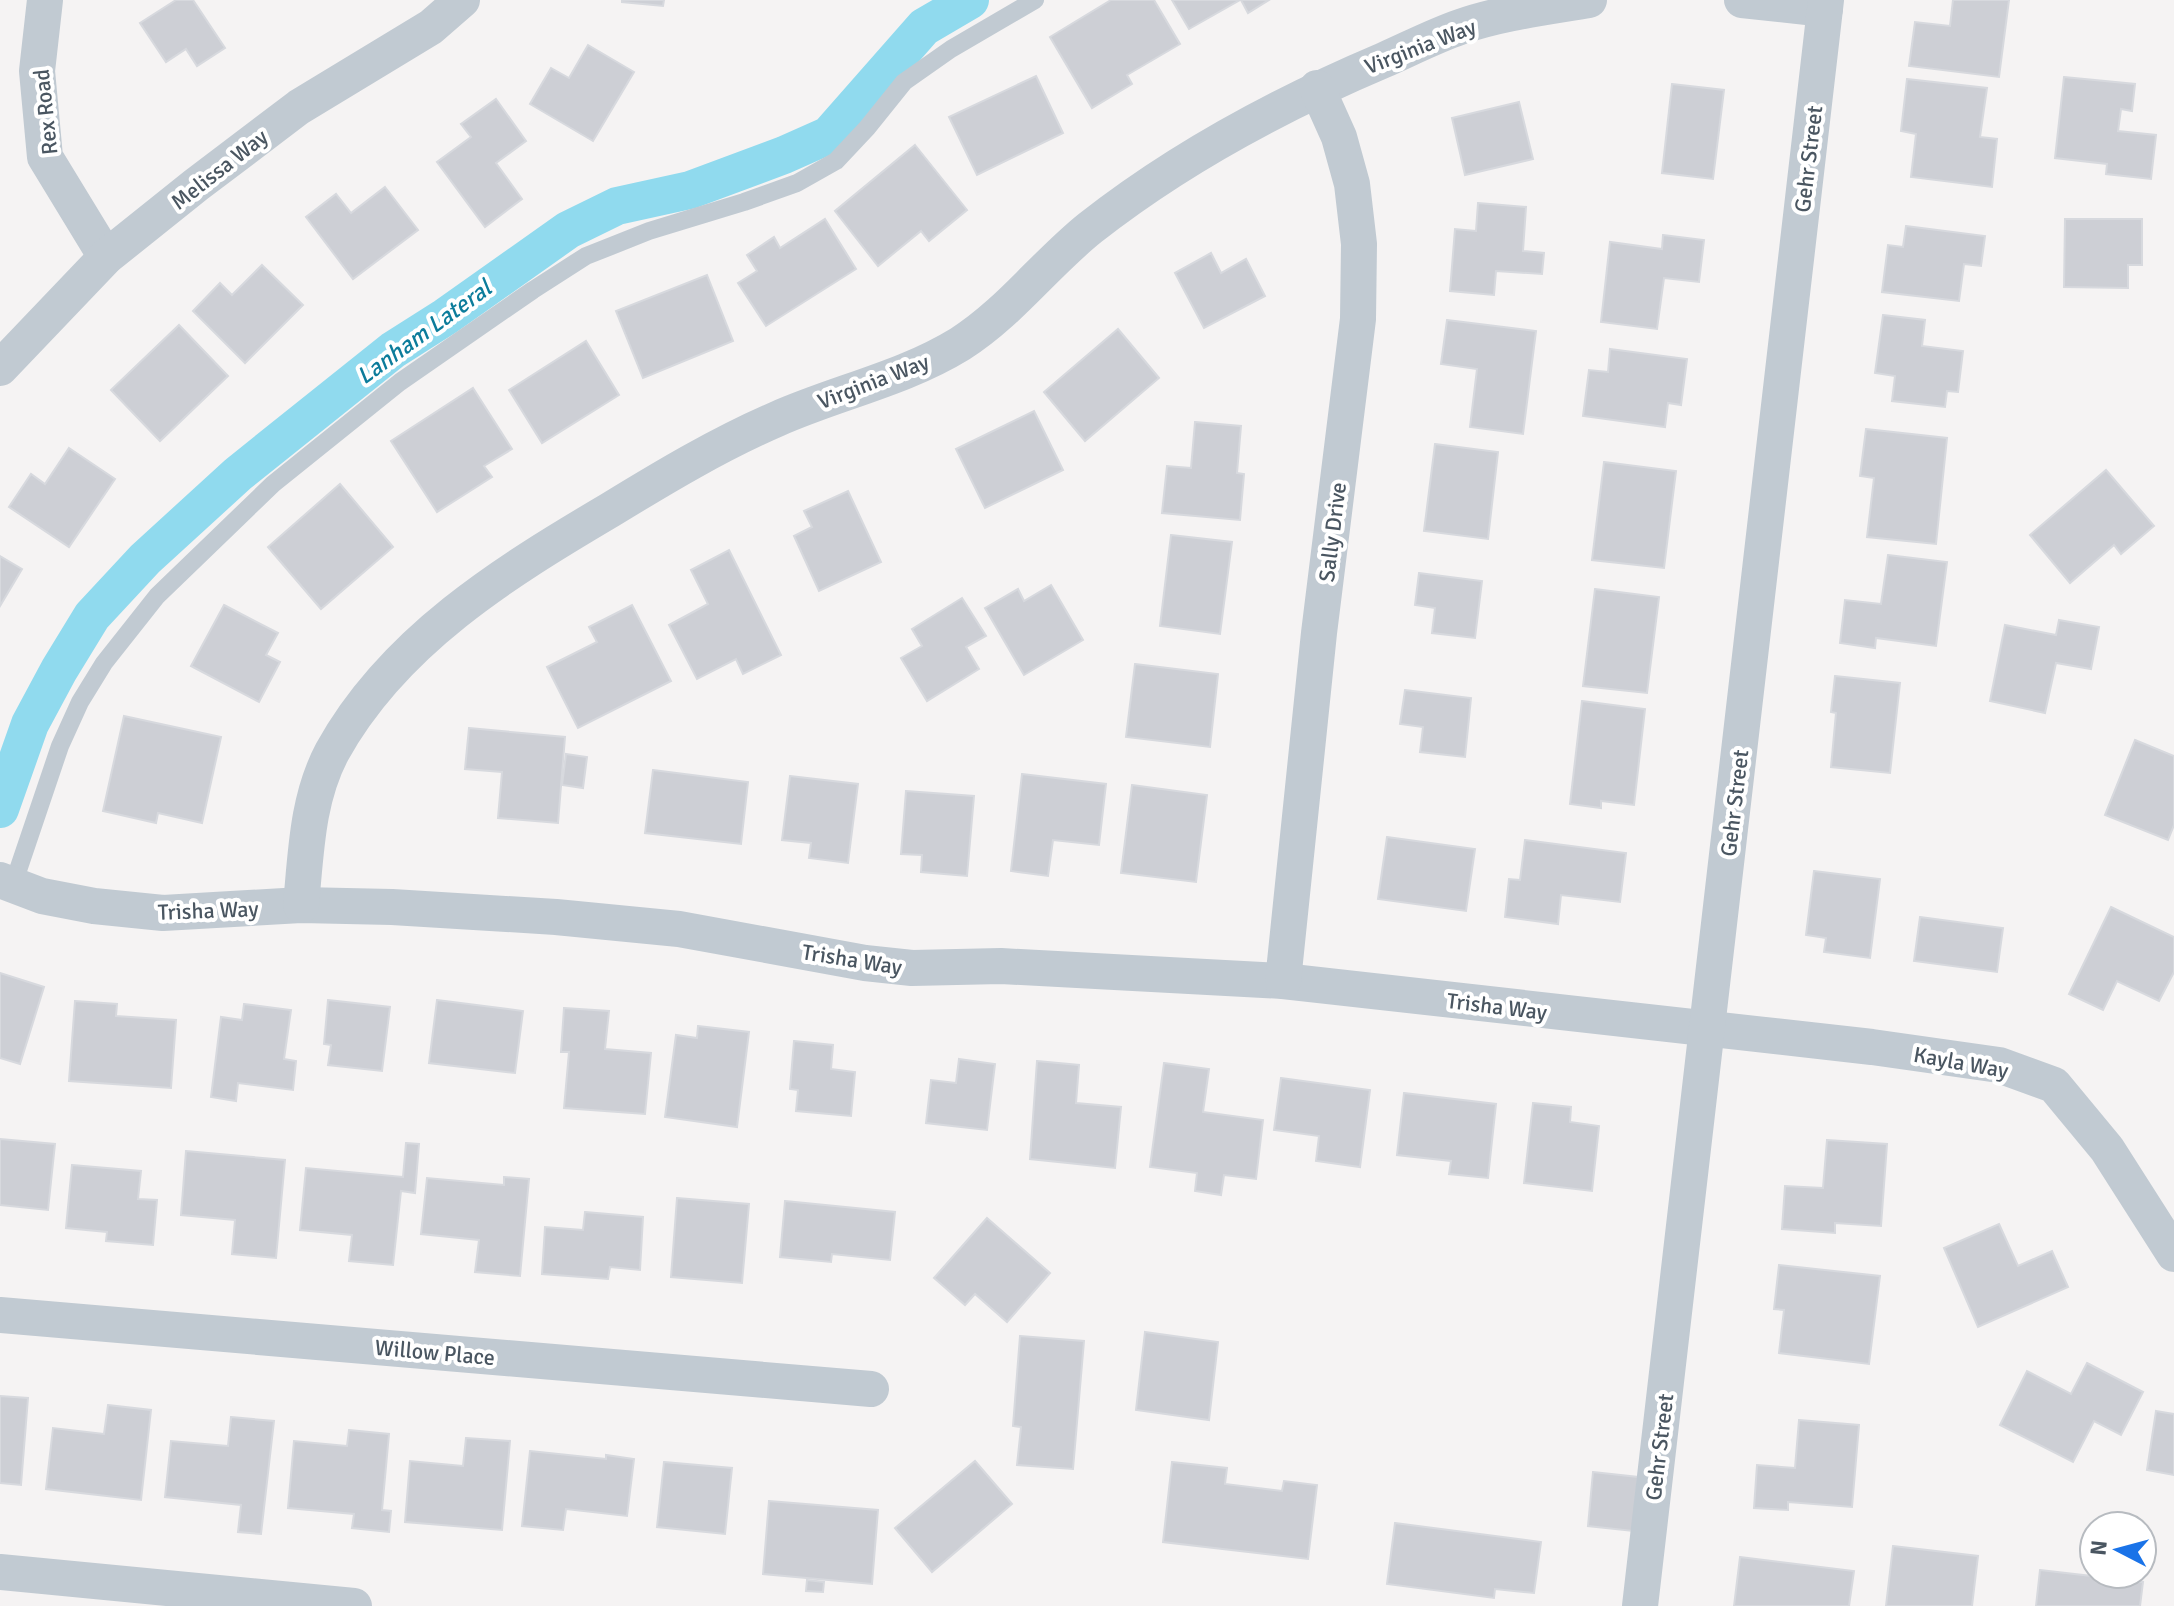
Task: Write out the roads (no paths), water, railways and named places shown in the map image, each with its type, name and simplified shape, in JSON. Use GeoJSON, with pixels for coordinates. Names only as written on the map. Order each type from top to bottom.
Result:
{"type":"FeatureCollection","features":[{"type":"Feature","properties":{"kind":"street","name":"Rex Road"},"geometry":{"type":"LineString","coordinates":[[45,0],[37,71],[45,157],[106,257]]}},
{"type":"Feature","properties":{"kind":"street","name":"Melissa Way"},"geometry":{"type":"LineString","coordinates":[[0,368],[106,257],[299,107],[431,27],[462,0]]}},
{"type":"Feature","properties":{"kind":"street","name":"Virginia Way"},"geometry":{"type":"LineString","coordinates":[[301,905],[309,821],[320,780],[333,752],[383,682],[411,651],[469,600],[521,563],[716,448],[778,418],[914,370],[964,342],[1087,230],[1137,194],[1228,135],[1317,88],[1463,26],[1589,0]]}},
{"type":"Feature","properties":{"kind":"street"},"geometry":{"type":"LineString","coordinates":[[1742,0],[1825,5]]}},
{"type":"Feature","properties":{"kind":"street","name":"Gehr Street"},"geometry":{"type":"LineString","coordinates":[[1640,1606],[1825,5]]}},
{"type":"Feature","properties":{"kind":"street","name":"Sally Drive"},"geometry":{"type":"LineString","coordinates":[[1283,981],[1319,633],[1358,319],[1359,244],[1352,184],[1339,137],[1317,88]]}},
{"type":"Feature","properties":{"kind":"street","name":"Trisha Way"},"geometry":{"type":"LineString","coordinates":[[7,882],[42,896],[94,906],[163,913],[301,905],[556,917],[664,927],[865,963],[912,968],[1001,966],[1283,981],[1708,1030]]}},
{"type":"Feature","properties":{"kind":"street","name":"Kayla Way"},"geometry":{"type":"LineString","coordinates":[[1708,1030],[1872,1047],[1999,1065],[2054,1085],[2107,1149],[2174,1254]]}},
{"type":"Feature","properties":{"kind":"street","name":"Willow Place"},"geometry":{"type":"LineString","coordinates":[[0,1315],[871,1389]]}},
{"type":"Feature","properties":{"kind":"street"},"geometry":{"type":"LineString","coordinates":[[0,1572],[283,1603],[354,1606]]}},
{"type":"Feature","properties":{"kind":"lane"},"geometry":{"type":"LineString","coordinates":[[7,882],[60,746],[80,702],[104,663],[157,596],[273,484],[400,382],[586,256],[649,231],[797,183],[836,161],[904,82],[951,49],[1035,0]]}},
{"type":"Feature","properties":{"kind":"waterway","name":"Lanham Lateral"},"geometry":{"type":"LineString","coordinates":[[0,809],[30,724],[92,616],[145,559],[238,474],[393,350],[568,230],[617,206],[690,190],[829,135],[924,27],[970,0]]}}]}
